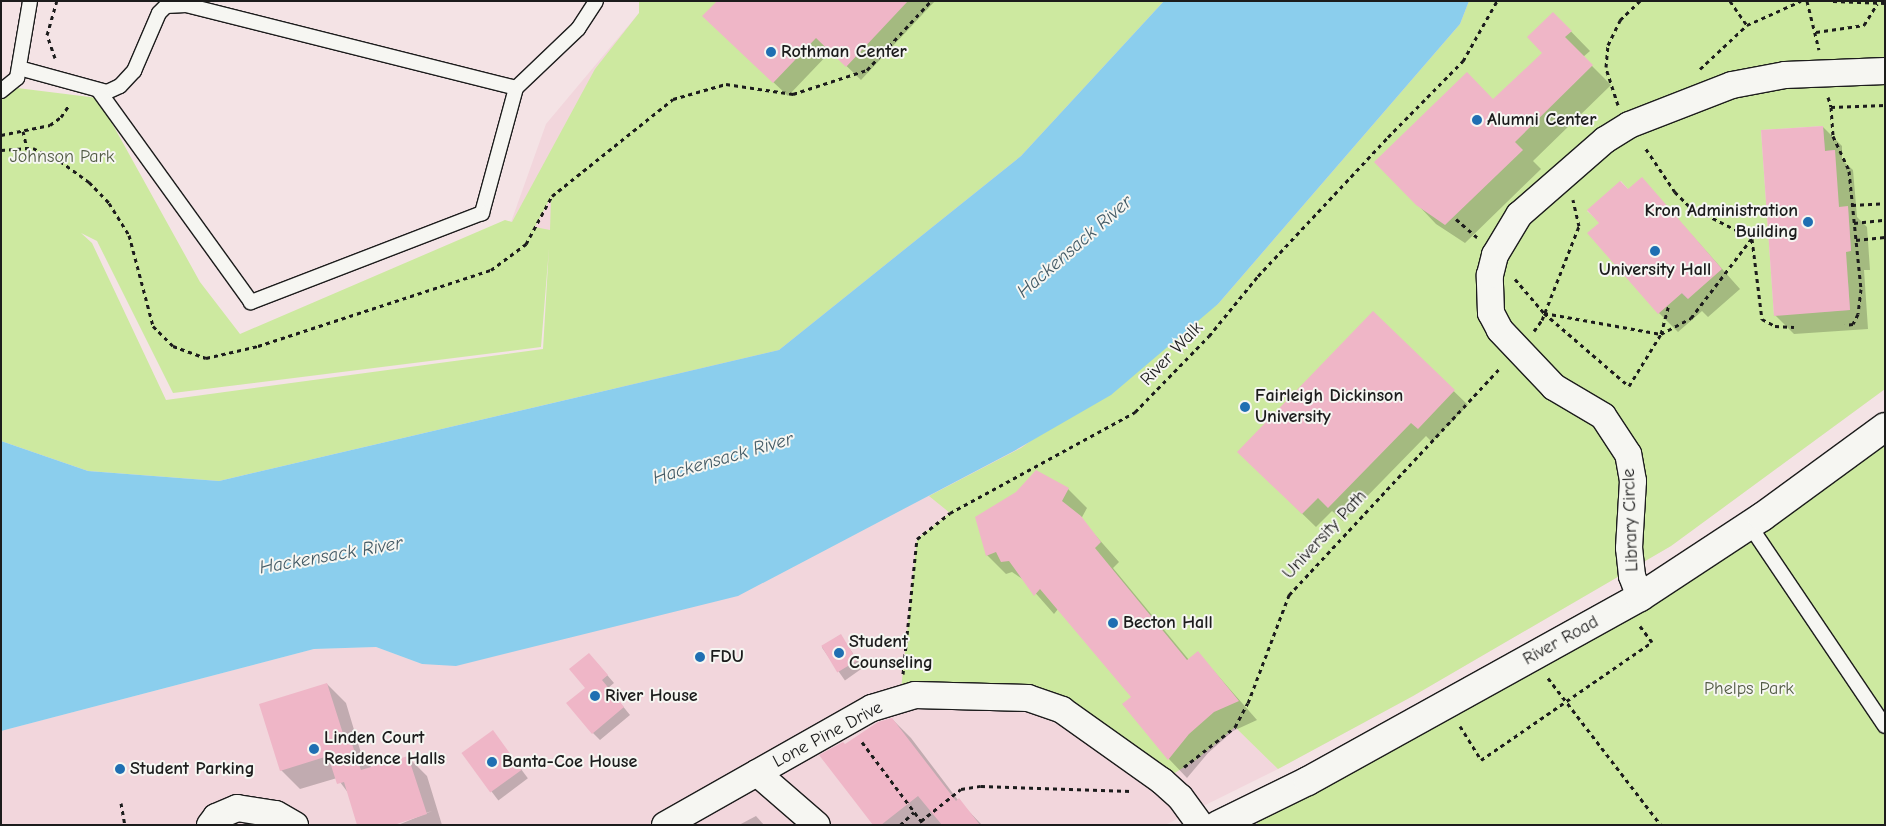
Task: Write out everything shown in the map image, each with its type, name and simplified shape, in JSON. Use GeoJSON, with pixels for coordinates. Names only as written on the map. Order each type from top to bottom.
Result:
{"type":"FeatureCollection","features":[{"type":"Feature","properties":{"kind":"main road","name":"River Road"},"geometry":{"type":"LineString","coordinates":[[1218,825],[1308,781],[1633,601],[1750,526],[1885,426]]}},
{"type":"Feature","properties":{"kind":"street","name":"Library Circle"},"geometry":{"type":"LineString","coordinates":[[1633,601],[1629,548],[1633,481],[1628,454],[1603,416],[1554,387],[1518,352],[1491,313],[1490,275],[1495,255],[1519,215],[1605,140],[1635,133],[1732,85],[1785,75],[1885,71]]}},
{"type":"Feature","properties":{"kind":"street","name":"Lone Pine Drive"},"geometry":{"type":"LineString","coordinates":[[665,825],[872,708],[915,695],[1028,698],[1062,710],[1162,781],[1180,796],[1200,825]]}},
{"type":"Feature","properties":{"kind":"street"},"geometry":{"type":"LineString","coordinates":[[757,773],[817,825]]}},
{"type":"Feature","properties":{"kind":"street"},"geometry":{"type":"LineString","coordinates":[[210,825],[216,817],[238,808],[276,814],[295,825]]}},
{"type":"Feature","properties":{"kind":"lane"},"geometry":{"type":"LineString","coordinates":[[1,91],[17,78],[30,1]]}},
{"type":"Feature","properties":{"kind":"lane"},"geometry":{"type":"LineString","coordinates":[[99,91],[251,302],[482,213],[516,88],[533,68],[578,29],[596,1]]}},
{"type":"Feature","properties":{"kind":"lane"},"geometry":{"type":"LineString","coordinates":[[19,68],[107,92],[120,86],[134,71],[159,14],[166,6],[186,5],[516,88]]}},
{"type":"Feature","properties":{"kind":"lane"},"geometry":{"type":"LineString","coordinates":[[1750,526],[1885,726]]}},
{"type":"Feature","properties":{"kind":"path"},"geometry":{"type":"LineString","coordinates":[[56,1],[47,41],[60,63]]}},
{"type":"Feature","properties":{"kind":"path","name":"River Walk"},"geometry":{"type":"LineString","coordinates":[[900,699],[917,540],[950,513],[1135,412],[1209,336],[1258,276],[1333,195],[1463,61],[1498,1]]}},
{"type":"Feature","properties":{"kind":"path"},"geometry":{"type":"LineString","coordinates":[[1640,1],[1620,20],[1608,45],[1606,60],[1611,91],[1635,133],[1675,192],[1689,206],[1752,238]]}},
{"type":"Feature","properties":{"kind":"path"},"geometry":{"type":"LineString","coordinates":[[1730,1],[1747,25]]}},
{"type":"Feature","properties":{"kind":"path"},"geometry":{"type":"LineString","coordinates":[[1696,73],[1747,25],[1801,1]]}},
{"type":"Feature","properties":{"kind":"path"},"geometry":{"type":"LineString","coordinates":[[1807,1],[1816,32],[1820,56]]}},
{"type":"Feature","properties":{"kind":"path"},"geometry":{"type":"LineString","coordinates":[[1833,1],[1885,3]]}},
{"type":"Feature","properties":{"kind":"path"},"geometry":{"type":"LineString","coordinates":[[1816,32],[1864,26],[1877,4]]}},
{"type":"Feature","properties":{"kind":"path"},"geometry":{"type":"LineString","coordinates":[[1,135],[50,125],[61,117],[69,105]]}},
{"type":"Feature","properties":{"kind":"path"},"geometry":{"type":"LineString","coordinates":[[1831,108],[1833,136],[1849,172],[1862,303],[1853,324],[1845,325]]}},
{"type":"Feature","properties":{"kind":"path"},"geometry":{"type":"LineString","coordinates":[[23,132],[27,148]]}},
{"type":"Feature","properties":{"kind":"path","name":"University Path"},"geometry":{"type":"LineString","coordinates":[[921,821],[961,789],[981,786],[1135,791],[1162,781],[1196,759],[1235,727],[1248,703],[1289,595],[1518,352],[1544,313],[1579,226],[1572,195]]}},
{"type":"Feature","properties":{"kind":"path"},"geometry":{"type":"LineString","coordinates":[[1852,205],[1885,203]]}},
{"type":"Feature","properties":{"kind":"path"},"geometry":{"type":"LineString","coordinates":[[1854,223],[1885,220]]}},
{"type":"Feature","properties":{"kind":"path"},"geometry":{"type":"LineString","coordinates":[[1856,240],[1885,236]]}},
{"type":"Feature","properties":{"kind":"path"},"geometry":{"type":"LineString","coordinates":[[1752,238],[1762,319],[1775,326],[1794,327]]}},
{"type":"Feature","properties":{"kind":"path"},"geometry":{"type":"LineString","coordinates":[[1544,313],[1661,334],[1691,318],[1752,238]]}},
{"type":"Feature","properties":{"kind":"path"},"geometry":{"type":"LineString","coordinates":[[1495,255],[1544,313],[1629,386],[1661,334],[1669,304]]}},
{"type":"Feature","properties":{"kind":"path"},"geometry":{"type":"LineString","coordinates":[[1447,704],[1481,760],[1567,703],[1652,642],[1633,601]]}},
{"type":"Feature","properties":{"kind":"path"},"geometry":{"type":"LineString","coordinates":[[1532,658],[1662,825]]}},
{"type":"Feature","properties":{"kind":"path"},"geometry":{"type":"LineString","coordinates":[[847,722],[924,825]]}},
{"type":"Feature","properties":{"kind":"path"},"geometry":{"type":"LineString","coordinates":[[121,803],[125,825]]}},
{"type":"Feature","properties":{"kind":"path"},"geometry":{"type":"LineString","coordinates":[[900,825],[914,812]]}},
{"type":"Feature","properties":{"kind":"shaded area","name":"Fairleigh Dickinson University"},"geometry":{"type":"Polygon","coordinates":[[[639,1],[1885,1],[1885,389],[1671,546],[1413,696],[1278,769],[1165,825],[1,825],[1,731],[314,649],[376,647],[422,664],[737,596],[549,267],[510,225],[546,124],[639,13],[639,1]]]}},
{"type":"Feature","properties":{"kind":"green space","name":"Johnson Park"},"geometry":{"type":"Polygon","coordinates":[[[639,1],[1164,1],[1021,156],[779,350],[219,481],[88,471],[1,441],[1,86],[98,98],[200,282],[240,334],[505,220],[512,222],[595,69],[639,13],[639,1]],[[551,197],[535,227],[550,230],[551,197]],[[81,233],[92,243],[166,400],[543,349],[549,248],[541,347],[173,393],[97,241],[81,233]]]}},
{"type":"Feature","properties":{"kind":"green space"},"geometry":{"type":"Polygon","coordinates":[[[1469,1],[1885,1],[1885,389],[1671,546],[1413,696],[1278,769],[1235,727],[1197,759],[1162,781],[1062,710],[900,699],[917,539],[950,513],[929,496],[1021,448],[1218,304],[1460,24],[1469,1]],[[1823,126],[1761,130],[1774,315],[1850,310],[1848,282],[1836,252],[1851,251],[1848,207],[1830,208],[1835,150],[1825,151],[1823,126]],[[1621,181],[1587,211],[1688,299],[1628,189],[1621,181]]]}},
{"type":"Feature","properties":{"kind":"green space","name":"Phelps Park"},"geometry":{"type":"Polygon","coordinates":[[[1885,427],[1885,825],[1258,825],[1251,809],[1532,658],[1885,427]]]}},
{"type":"Feature","properties":{"kind":"water","name":"Hackensack River"},"geometry":{"type":"Polygon","coordinates":[[[1164,1],[1469,1],[1460,24],[1218,304],[1111,395],[1014,451],[738,596],[456,666],[422,664],[376,647],[314,649],[1,731],[1,441],[88,471],[219,481],[779,350],[1021,156],[1164,1]]]}},
{"type":"Feature","properties":{"kind":"building","name":"Rothman Center"},"geometry":{"type":"Polygon","coordinates":[[[717,1],[908,1],[846,67],[816,38],[773,83],[702,16],[717,1]]]}},
{"type":"Feature","properties":{"kind":"building","name":"Alumni Center"},"geometry":{"type":"Polygon","coordinates":[[[1553,12],[1572,31],[1565,37],[1593,65],[1515,142],[1523,150],[1445,225],[1416,205],[1374,162],[1467,72],[1493,99],[1542,53],[1527,37],[1553,12]]]}},
{"type":"Feature","properties":{"kind":"building","name":"Kron Administration Building"},"geometry":{"type":"Polygon","coordinates":[[[1823,126],[1825,151],[1835,150],[1839,207],[1848,206],[1851,251],[1846,252],[1850,310],[1774,316],[1761,130],[1823,126]]]}},
{"type":"Feature","properties":{"kind":"building","name":"University Hall"},"geometry":{"type":"Polygon","coordinates":[[[1642,177],[1722,269],[1688,299],[1682,293],[1658,314],[1587,233],[1599,223],[1587,210],[1620,181],[1628,189],[1642,177]]]}},
{"type":"Feature","properties":{"kind":"building"},"geometry":{"type":"Polygon","coordinates":[[[1373,311],[1455,390],[1418,429],[1411,423],[1328,508],[1318,498],[1302,514],[1237,452],[1373,311]]]}},
{"type":"Feature","properties":{"kind":"building","name":"Becton Hall"},"geometry":{"type":"Polygon","coordinates":[[[1036,470],[1069,488],[1062,501],[1081,516],[1101,542],[1095,548],[1187,660],[1198,651],[1239,701],[1214,712],[1189,734],[1168,760],[1122,704],[1131,697],[1040,589],[1034,596],[1009,561],[1001,562],[996,552],[986,556],[975,517],[1016,492],[1036,470]]]}},
{"type":"Feature","properties":{"kind":"building","name":"Student Counseling"},"geometry":{"type":"Polygon","coordinates":[[[841,634],[857,661],[837,672],[821,646],[841,634]]]}},
{"type":"Feature","properties":{"kind":"building","name":"River House"},"geometry":{"type":"Polygon","coordinates":[[[589,653],[608,675],[602,680],[624,707],[592,734],[566,703],[585,688],[569,669],[589,653]]]}},
{"type":"Feature","properties":{"kind":"building","name":"Linden Court Residence Halls"},"geometry":{"type":"Polygon","coordinates":[[[327,683],[346,743],[351,741],[361,770],[408,756],[427,814],[394,825],[357,825],[344,782],[337,784],[328,756],[280,771],[259,704],[327,683]]]}},
{"type":"Feature","properties":{"kind":"building"},"geometry":{"type":"Polygon","coordinates":[[[892,718],[956,801],[959,798],[980,825],[942,825],[918,796],[881,825],[873,825],[819,755],[843,742],[845,744],[878,722],[892,718]]]}},
{"type":"Feature","properties":{"kind":"building","name":"Banta-Coe House"},"geometry":{"type":"Polygon","coordinates":[[[493,730],[522,770],[490,793],[461,753],[493,730]]]}},
{"type":"Feature","properties":{"kind":"place","name":"Rothman Center"},"geometry":{"type":"Point","coordinates":[771,52]}},
{"type":"Feature","properties":{"kind":"place","name":"Alumni Center"},"geometry":{"type":"Point","coordinates":[1477,120]}},
{"type":"Feature","properties":{"kind":"place","name":"Kron Administration Building"},"geometry":{"type":"Point","coordinates":[1808,222]}},
{"type":"Feature","properties":{"kind":"place","name":"University Hall"},"geometry":{"type":"Point","coordinates":[1655,251]}},
{"type":"Feature","properties":{"kind":"place","name":"Fairleigh Dickinson University"},"geometry":{"type":"Point","coordinates":[1245,407]}},
{"type":"Feature","properties":{"kind":"place","name":"Becton Hall"},"geometry":{"type":"Point","coordinates":[1113,623]}},
{"type":"Feature","properties":{"kind":"place","name":"Student Counseling"},"geometry":{"type":"Point","coordinates":[839,653]}},
{"type":"Feature","properties":{"kind":"place","name":"FDU"},"geometry":{"type":"Point","coordinates":[700,657]}},
{"type":"Feature","properties":{"kind":"place","name":"River House"},"geometry":{"type":"Point","coordinates":[595,696]}},
{"type":"Feature","properties":{"kind":"place","name":"Linden Court Residence Halls"},"geometry":{"type":"Point","coordinates":[314,749]}},
{"type":"Feature","properties":{"kind":"place","name":"Banta-Coe House"},"geometry":{"type":"Point","coordinates":[492,762]}},
{"type":"Feature","properties":{"kind":"place","name":"Student Parking"},"geometry":{"type":"Point","coordinates":[120,769]}}]}
